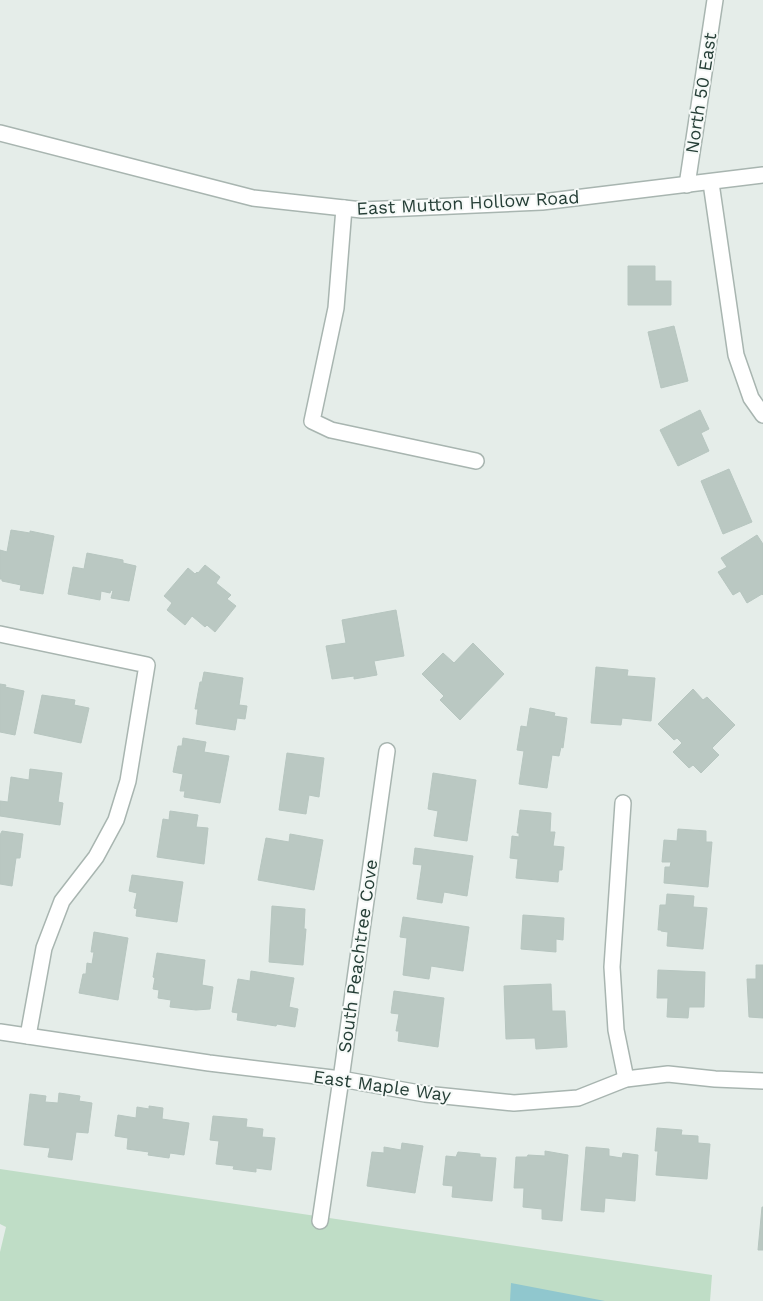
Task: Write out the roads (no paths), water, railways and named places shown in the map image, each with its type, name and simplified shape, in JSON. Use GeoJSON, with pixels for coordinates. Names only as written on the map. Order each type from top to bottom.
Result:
{"type":"FeatureCollection","features":[{"type":"Feature","properties":{"kind":"street","name":"North 50 East"},"geometry":{"type":"LineString","coordinates":[[687,185],[715,0]]}},
{"type":"Feature","properties":{"kind":"street","name":"East Mutton Hollow Road"},"geometry":{"type":"LineString","coordinates":[[0,133],[253,198],[362,210],[542,202],[763,175]]}},
{"type":"Feature","properties":{"kind":"street"},"geometry":{"type":"LineString","coordinates":[[711,182],[736,355],[751,398],[763,415]]}},
{"type":"Feature","properties":{"kind":"street"},"geometry":{"type":"LineString","coordinates":[[344,208],[336,308],[312,421],[332,430],[476,461]]}},
{"type":"Feature","properties":{"kind":"street"},"geometry":{"type":"LineString","coordinates":[[0,634],[147,665],[128,781],[116,820],[96,858],[62,901],[44,948],[28,1036]]}},
{"type":"Feature","properties":{"kind":"street","name":"South Peachtree Cove"},"geometry":{"type":"LineString","coordinates":[[320,1221],[387,751]]}},
{"type":"Feature","properties":{"kind":"street"},"geometry":{"type":"LineString","coordinates":[[623,803],[612,967],[616,1030],[626,1079]]}},
{"type":"Feature","properties":{"kind":"street","name":"East Maple Way"},"geometry":{"type":"LineString","coordinates":[[0,1032],[209,1063],[341,1079],[426,1094],[514,1103],[578,1098],[626,1079],[668,1074],[715,1079],[763,1081]]}},
{"type":"Feature","properties":{"kind":"water"},"geometry":{"type":"Polygon","coordinates":[[[511,1283],[605,1301],[510,1301],[511,1283]]]}}]}
